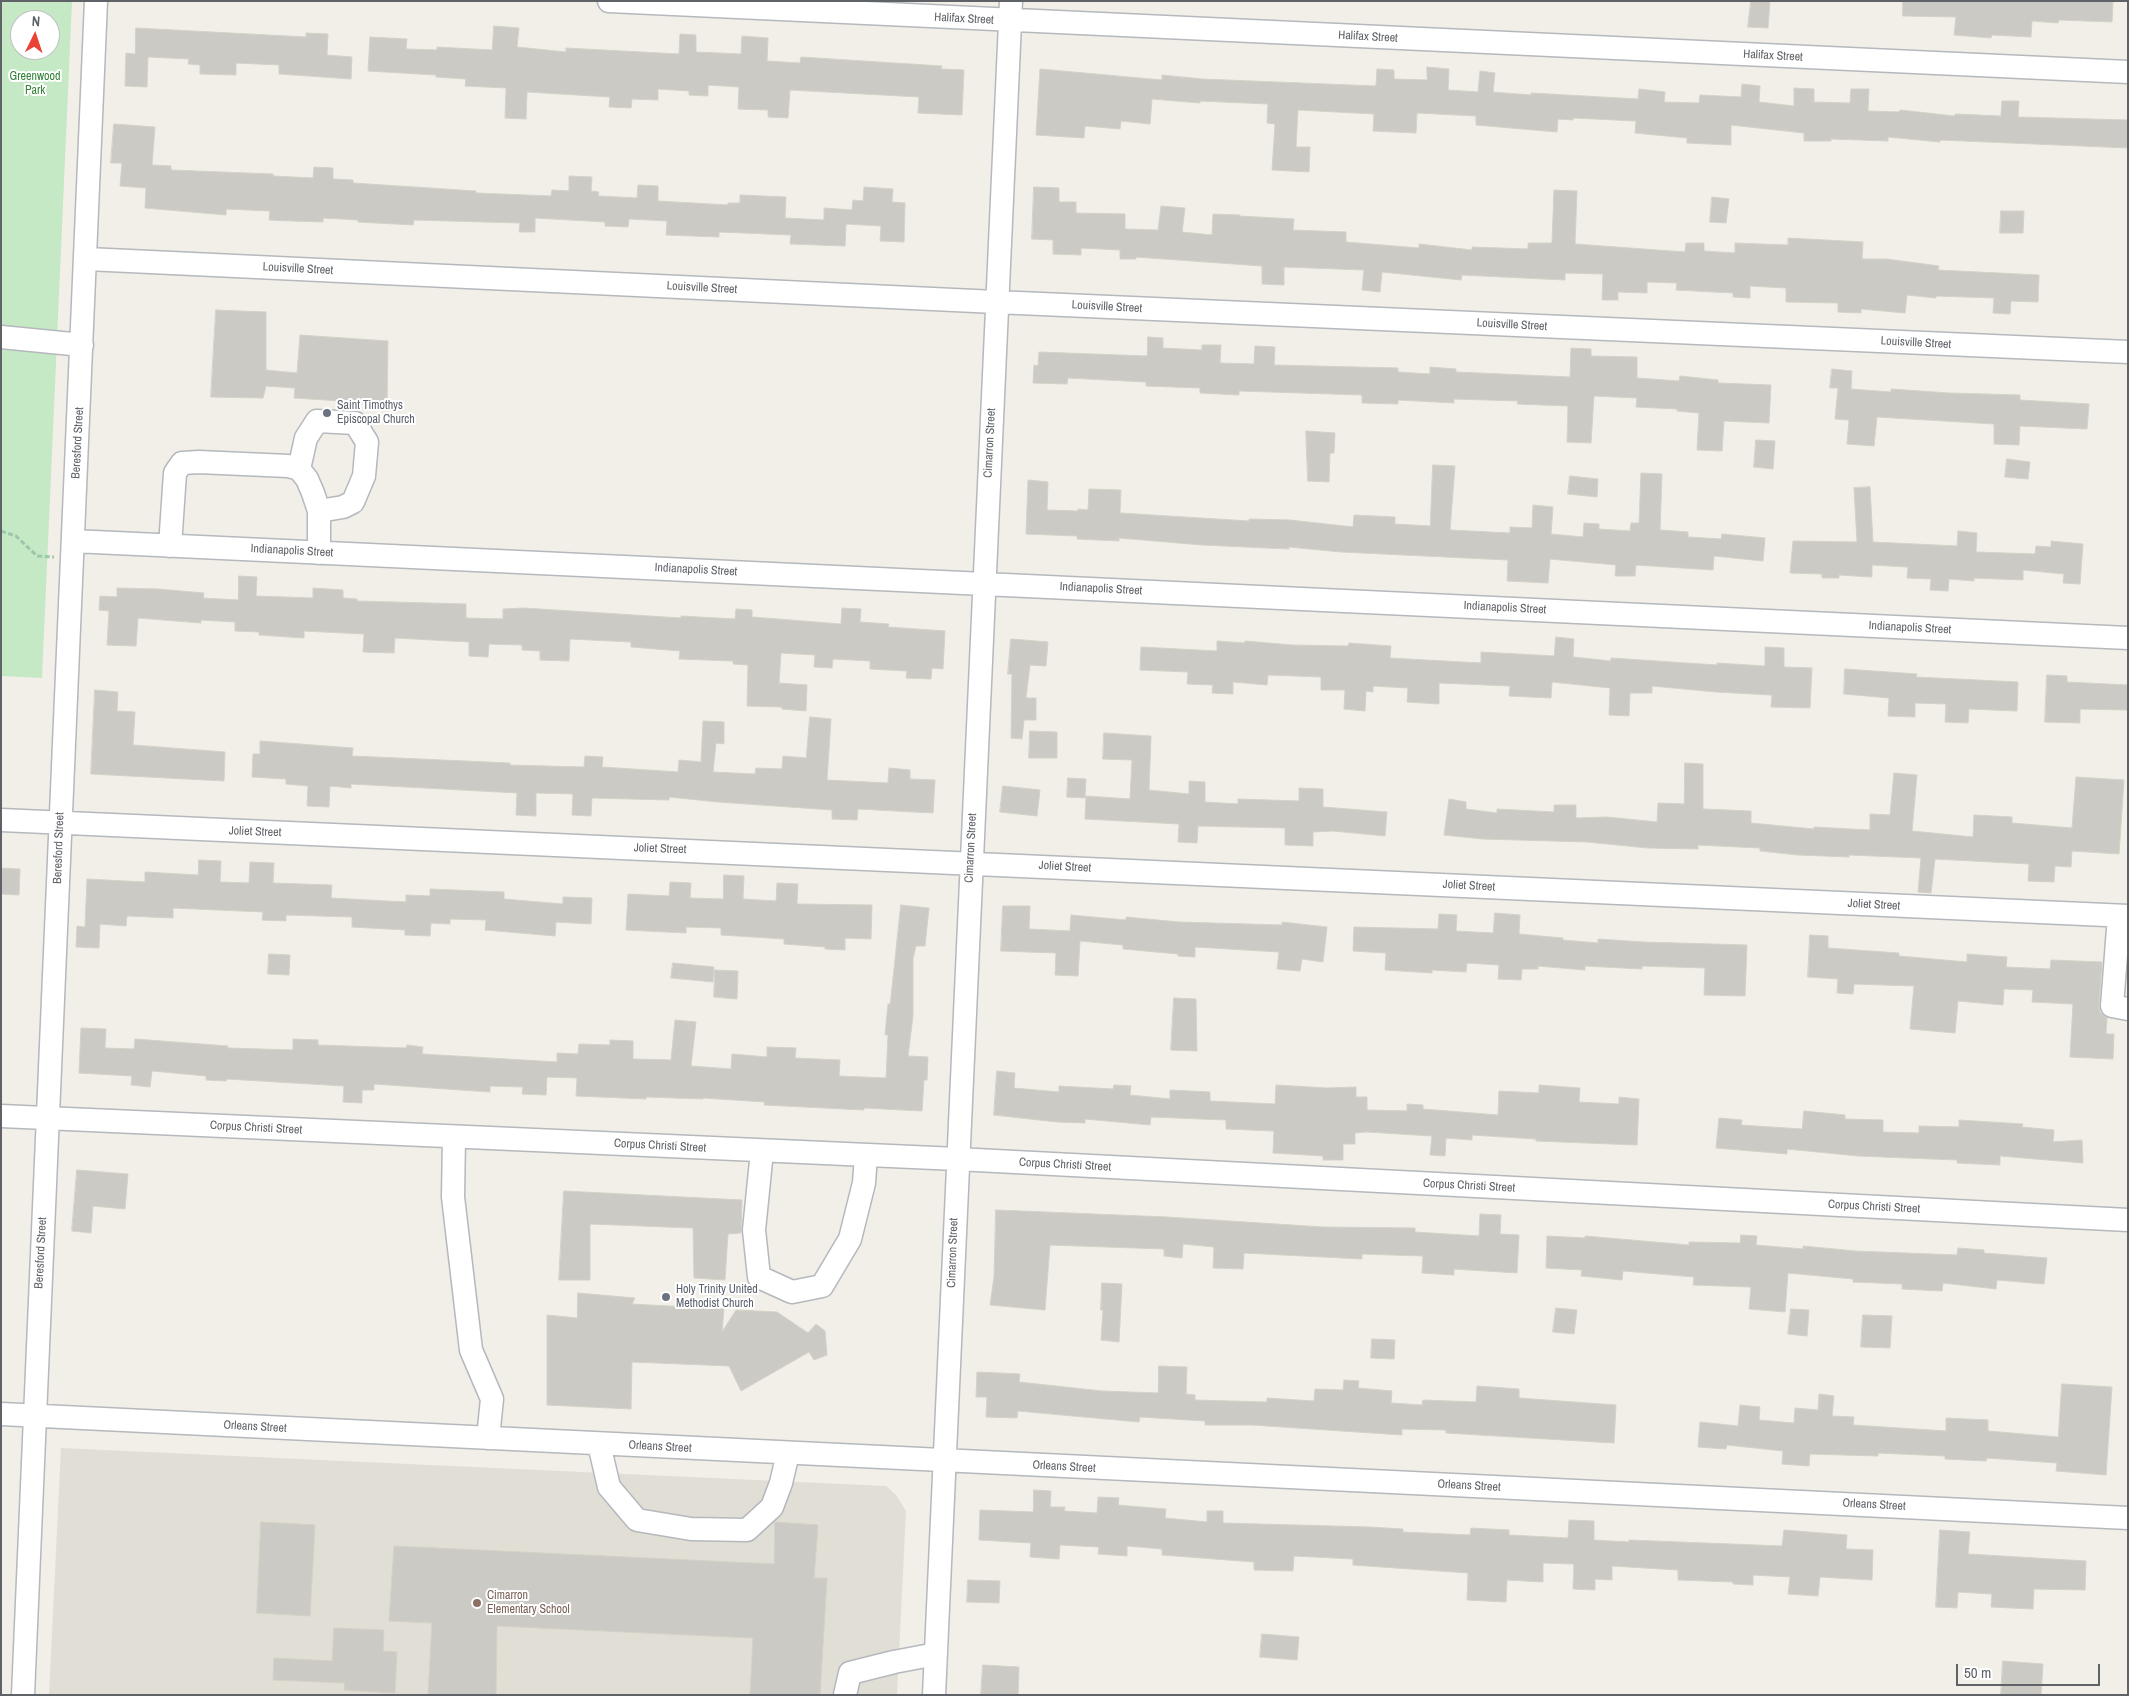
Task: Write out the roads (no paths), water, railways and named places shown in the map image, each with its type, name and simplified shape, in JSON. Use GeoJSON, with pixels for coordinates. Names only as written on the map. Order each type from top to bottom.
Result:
{"type":"FeatureCollection","features":[{"type":"Feature","properties":{"kind":"street","name":"Beresford Street"},"geometry":{"type":"LineString","coordinates":[[23,1695],[33,1416],[48,1119],[96,1]]}},
{"type":"Feature","properties":{"kind":"street","name":"Halifax Street"},"geometry":{"type":"LineString","coordinates":[[609,1],[1011,11],[2128,72]]}},
{"type":"Feature","properties":{"kind":"street","name":"Cimarron Street"},"geometry":{"type":"LineString","coordinates":[[934,1695],[970,863],[1011,11]]}},
{"type":"Feature","properties":{"kind":"street","name":"Louisville Street"},"geometry":{"type":"LineString","coordinates":[[86,259],[996,302],[2128,352]]}},
{"type":"Feature","properties":{"kind":"street"},"geometry":{"type":"LineString","coordinates":[[1,337],[82,345]]}},
{"type":"Feature","properties":{"kind":"street"},"geometry":{"type":"LineString","coordinates":[[300,469],[306,438],[317,421],[355,423],[367,442],[364,476],[353,502],[319,511]]}},
{"type":"Feature","properties":{"kind":"street"},"geometry":{"type":"LineString","coordinates":[[170,546],[175,473],[182,463],[199,462],[288,466],[300,469],[307,479],[319,511],[319,552]]}},
{"type":"Feature","properties":{"kind":"street","name":"Indianapolis Street"},"geometry":{"type":"LineString","coordinates":[[73,550],[170,546],[319,552],[2128,638]]}},
{"type":"Feature","properties":{"kind":"street","name":"Joliet Street"},"geometry":{"type":"LineString","coordinates":[[1,820],[2124,916]]}},
{"type":"Feature","properties":{"kind":"street"},"geometry":{"type":"LineString","coordinates":[[2124,916],[2112,1006],[2128,1009]]}},
{"type":"Feature","properties":{"kind":"street","name":"Corpus Christi Street"},"geometry":{"type":"LineString","coordinates":[[1,1116],[957,1159],[2128,1220]]}},
{"type":"Feature","properties":{"kind":"street"},"geometry":{"type":"LineString","coordinates":[[454,1137],[453,1197],[470,1350],[492,1399],[488,1438]]}},
{"type":"Feature","properties":{"kind":"street"},"geometry":{"type":"LineString","coordinates":[[762,1151],[754,1230],[758,1278],[792,1292],[822,1286],[850,1239],[864,1183],[866,1155]]}},
{"type":"Feature","properties":{"kind":"street","name":"Orleans Street"},"geometry":{"type":"LineString","coordinates":[[1,1414],[2128,1518]]}},
{"type":"Feature","properties":{"kind":"street"},"geometry":{"type":"LineString","coordinates":[[599,1444],[609,1487],[637,1520],[691,1528],[747,1530],[772,1507],[781,1483],[788,1453]]}},
{"type":"Feature","properties":{"kind":"street"},"geometry":{"type":"LineString","coordinates":[[845,1695],[850,1673],[936,1654]]}},
{"type":"Feature","properties":{"kind":"place","name":"Saint Timothys Episcopal Church"},"geometry":{"type":"Point","coordinates":[327,413]}},
{"type":"Feature","properties":{"kind":"place","name":"Holy Trinity United Methodist Church"},"geometry":{"type":"Point","coordinates":[666,1297]}},
{"type":"Feature","properties":{"kind":"place","name":"Cimarron Elementary School"},"geometry":{"type":"Point","coordinates":[477,1603]}},
{"type":"Feature","properties":{"kind":"park label","name":"Greenwood Park"},"geometry":{"type":"Point","coordinates":[35,84]}}]}
